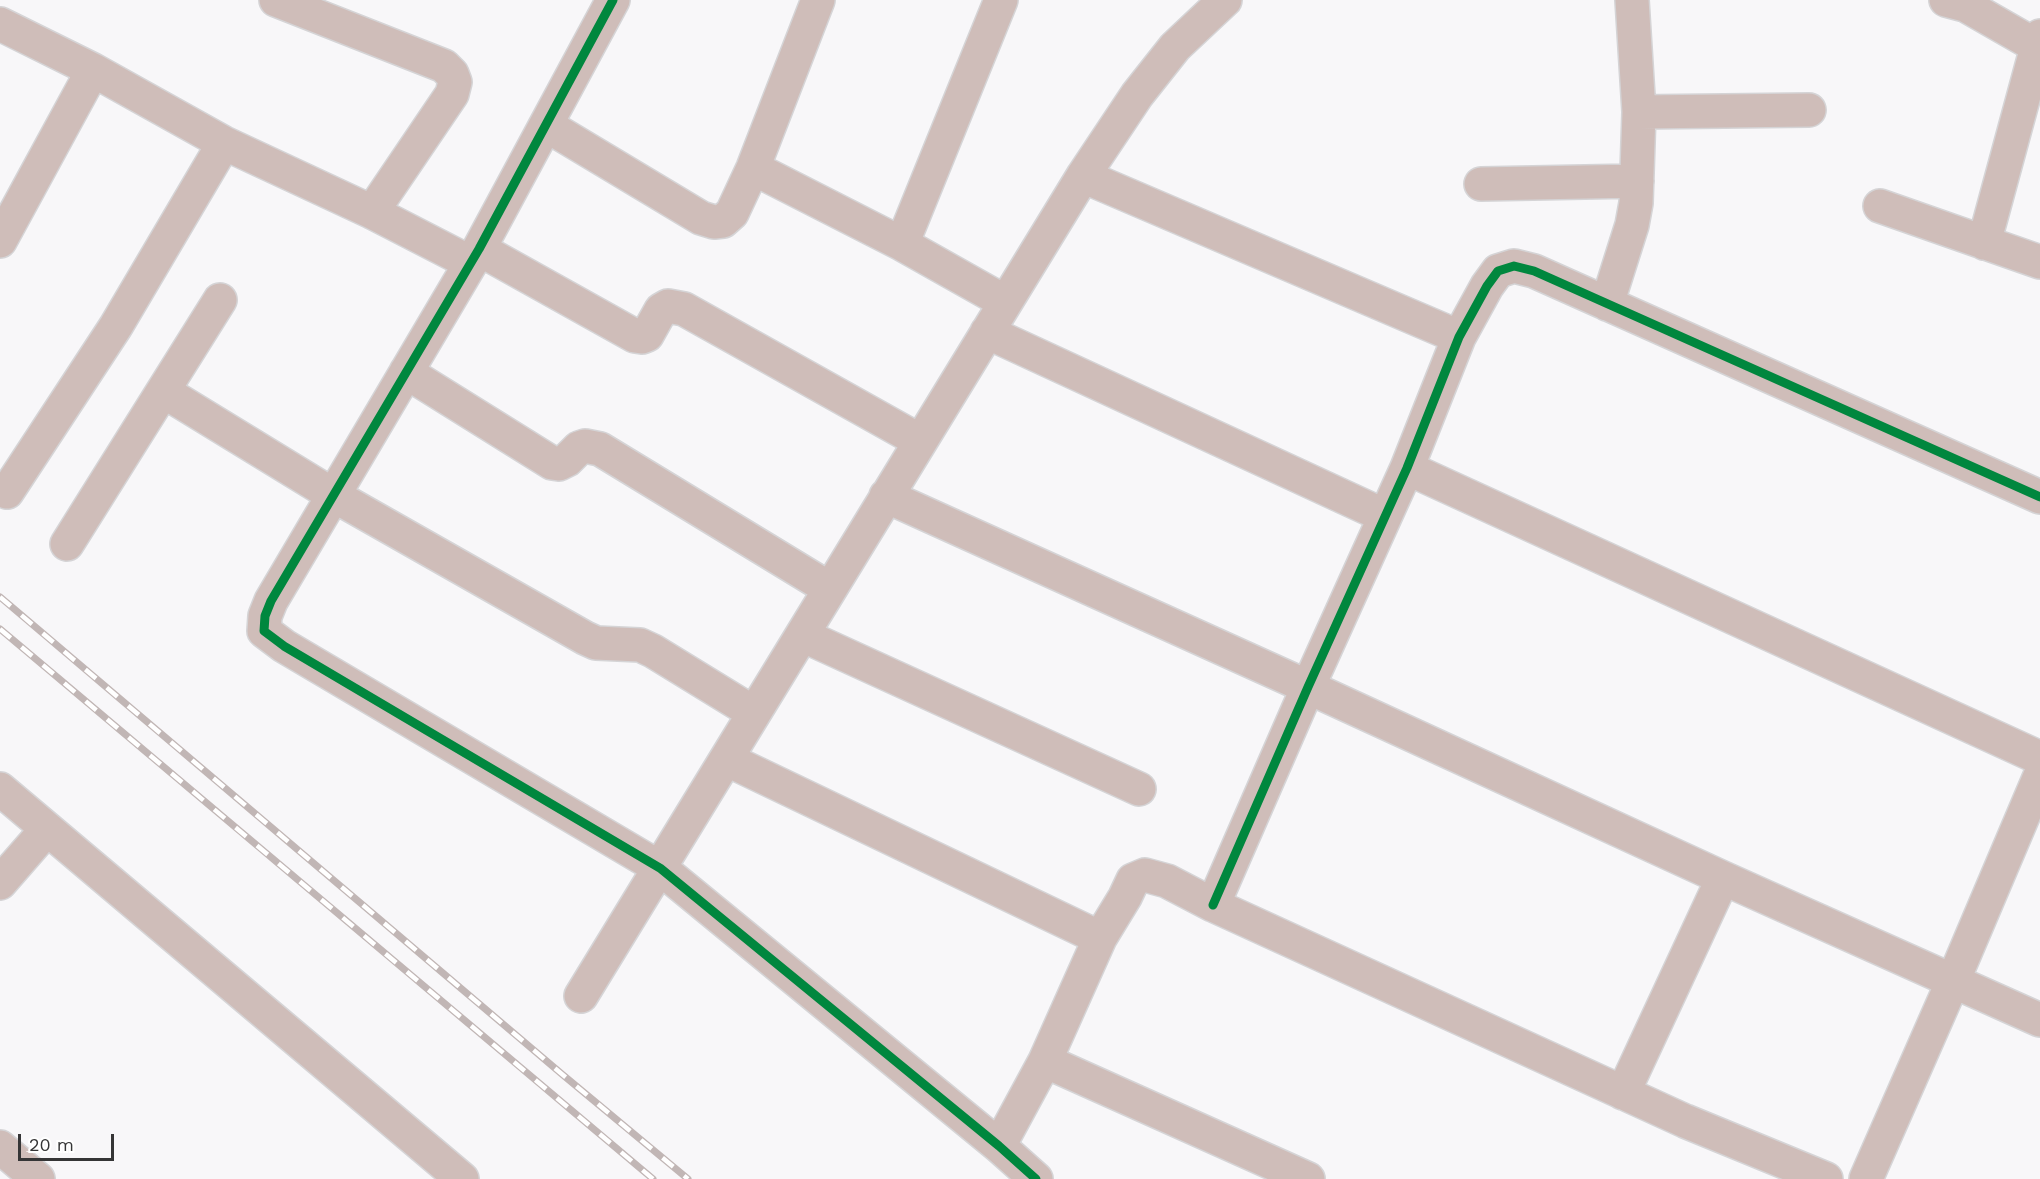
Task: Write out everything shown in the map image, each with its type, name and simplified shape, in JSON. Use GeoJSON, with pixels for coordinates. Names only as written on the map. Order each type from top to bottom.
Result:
{"type":"FeatureCollection","features":[{"type":"Feature","properties":{"kind":"street"},"geometry":{"type":"LineString","coordinates":[[276,0],[444,66],[452,74],[454,82],[452,94],[372,212]]}},
{"type":"Feature","properties":{"kind":"street"},"geometry":{"type":"LineString","coordinates":[[613,0],[475,256],[271,601],[265,616],[264,631],[284,646],[660,868],[999,1146],[1036,1179]]}},
{"type":"Feature","properties":{"kind":"street"},"geometry":{"type":"LineString","coordinates":[[546,125],[701,218],[714,222],[723,221],[732,213],[753,168],[818,0]]}},
{"type":"Feature","properties":{"kind":"street"},"geometry":{"type":"LineString","coordinates":[[902,244],[1002,0]]}},
{"type":"Feature","properties":{"kind":"street"},"geometry":{"type":"LineString","coordinates":[[581,996],[1083,176],[1137,95],[1175,47],[1226,0]]}},
{"type":"Feature","properties":{"kind":"street"},"geometry":{"type":"LineString","coordinates":[[1607,304],[1632,225],[1636,203],[1639,112],[1632,0]]}},
{"type":"Feature","properties":{"kind":"street"},"geometry":{"type":"LineString","coordinates":[[1946,0],[1974,6],[2039,43],[1984,243]]}},
{"type":"Feature","properties":{"kind":"street"},"geometry":{"type":"LineString","coordinates":[[0,24],[93,70],[224,143],[372,212],[475,256],[635,336],[642,338],[647,335],[661,310],[668,306],[684,309],[920,441]]}},
{"type":"Feature","properties":{"kind":"street"},"geometry":{"type":"LineString","coordinates":[[0,241],[93,70]]}},
{"type":"Feature","properties":{"kind":"street"},"geometry":{"type":"LineString","coordinates":[[1639,112],[1809,110]]}},
{"type":"Feature","properties":{"kind":"street"},"geometry":{"type":"LineString","coordinates":[[7,492],[116,326],[224,143]]}},
{"type":"Feature","properties":{"kind":"street"},"geometry":{"type":"LineString","coordinates":[[753,168],[902,244],[1005,302]]}},
{"type":"Feature","properties":{"kind":"street"},"geometry":{"type":"LineString","coordinates":[[1083,176],[1459,338]]}},
{"type":"Feature","properties":{"kind":"street"},"geometry":{"type":"LineString","coordinates":[[1481,184],[1637,181]]}},
{"type":"Feature","properties":{"kind":"street"},"geometry":{"type":"LineString","coordinates":[[1880,206],[2040,262]]}},
{"type":"Feature","properties":{"kind":"street"},"geometry":{"type":"LineString","coordinates":[[1213,905],[1407,468],[1459,338],[1498,271],[1514,266],[1534,271],[2040,497]]}},
{"type":"Feature","properties":{"kind":"street"},"geometry":{"type":"LineString","coordinates":[[67,544],[220,300]]}},
{"type":"Feature","properties":{"kind":"street"},"geometry":{"type":"LineString","coordinates":[[987,332],[1385,516]]}},
{"type":"Feature","properties":{"kind":"street"},"geometry":{"type":"LineString","coordinates":[[406,372],[552,463],[559,464],[567,460],[579,448],[585,446],[600,449],[830,589]]}},
{"type":"Feature","properties":{"kind":"street"},"geometry":{"type":"LineString","coordinates":[[163,391],[333,495],[585,638],[596,643],[640,645],[647,648],[754,713]]}},
{"type":"Feature","properties":{"kind":"street"},"geometry":{"type":"LineString","coordinates":[[1407,468],[2040,758]]}},
{"type":"Feature","properties":{"kind":"street"},"geometry":{"type":"LineString","coordinates":[[886,496],[2040,1020]]}},
{"type":"Feature","properties":{"kind":"street"},"geometry":{"type":"LineString","coordinates":[[802,634],[1139,789]]}},
{"type":"Feature","properties":{"kind":"street"},"geometry":{"type":"LineString","coordinates":[[726,759],[1100,938]]}},
{"type":"Feature","properties":{"kind":"street"},"geometry":{"type":"LineString","coordinates":[[1866,1179],[2040,776]]}},
{"type":"Feature","properties":{"kind":"street"},"geometry":{"type":"LineString","coordinates":[[0,789],[448,1175]]}},
{"type":"Feature","properties":{"kind":"street"},"geometry":{"type":"LineString","coordinates":[[0,883],[47,829]]}},
{"type":"Feature","properties":{"kind":"street"},"geometry":{"type":"LineString","coordinates":[[999,1146],[1045,1061],[1100,938],[1133,880],[1145,875],[1167,881],[1213,905],[1684,1121],[1826,1179]]}},
{"type":"Feature","properties":{"kind":"street"},"geometry":{"type":"LineString","coordinates":[[1623,1093],[1723,878]]}},
{"type":"Feature","properties":{"kind":"street"},"geometry":{"type":"LineString","coordinates":[[1045,1061],[1308,1179]]}},
{"type":"Feature","properties":{"kind":"street"},"geometry":{"type":"LineString","coordinates":[[0,1146],[38,1179]]}},
{"type":"Feature","properties":{"kind":"railway"},"geometry":{"type":"LineString","coordinates":[[0,597],[688,1179]]}},
{"type":"Feature","properties":{"kind":"railway"},"geometry":{"type":"LineString","coordinates":[[0,629],[653,1179]]}},
{"type":"Feature","properties":{"kind":"cycle path"},"geometry":{"type":"LineString","coordinates":[[613,0],[479,249],[271,601],[265,616],[264,631],[284,646],[660,868],[999,1146],[1036,1179]]}},
{"type":"Feature","properties":{"kind":"cycle path"},"geometry":{"type":"LineString","coordinates":[[1213,905],[1407,468],[1459,337],[1487,286],[1498,271],[1514,266],[1534,271],[2040,497]]}}]}
